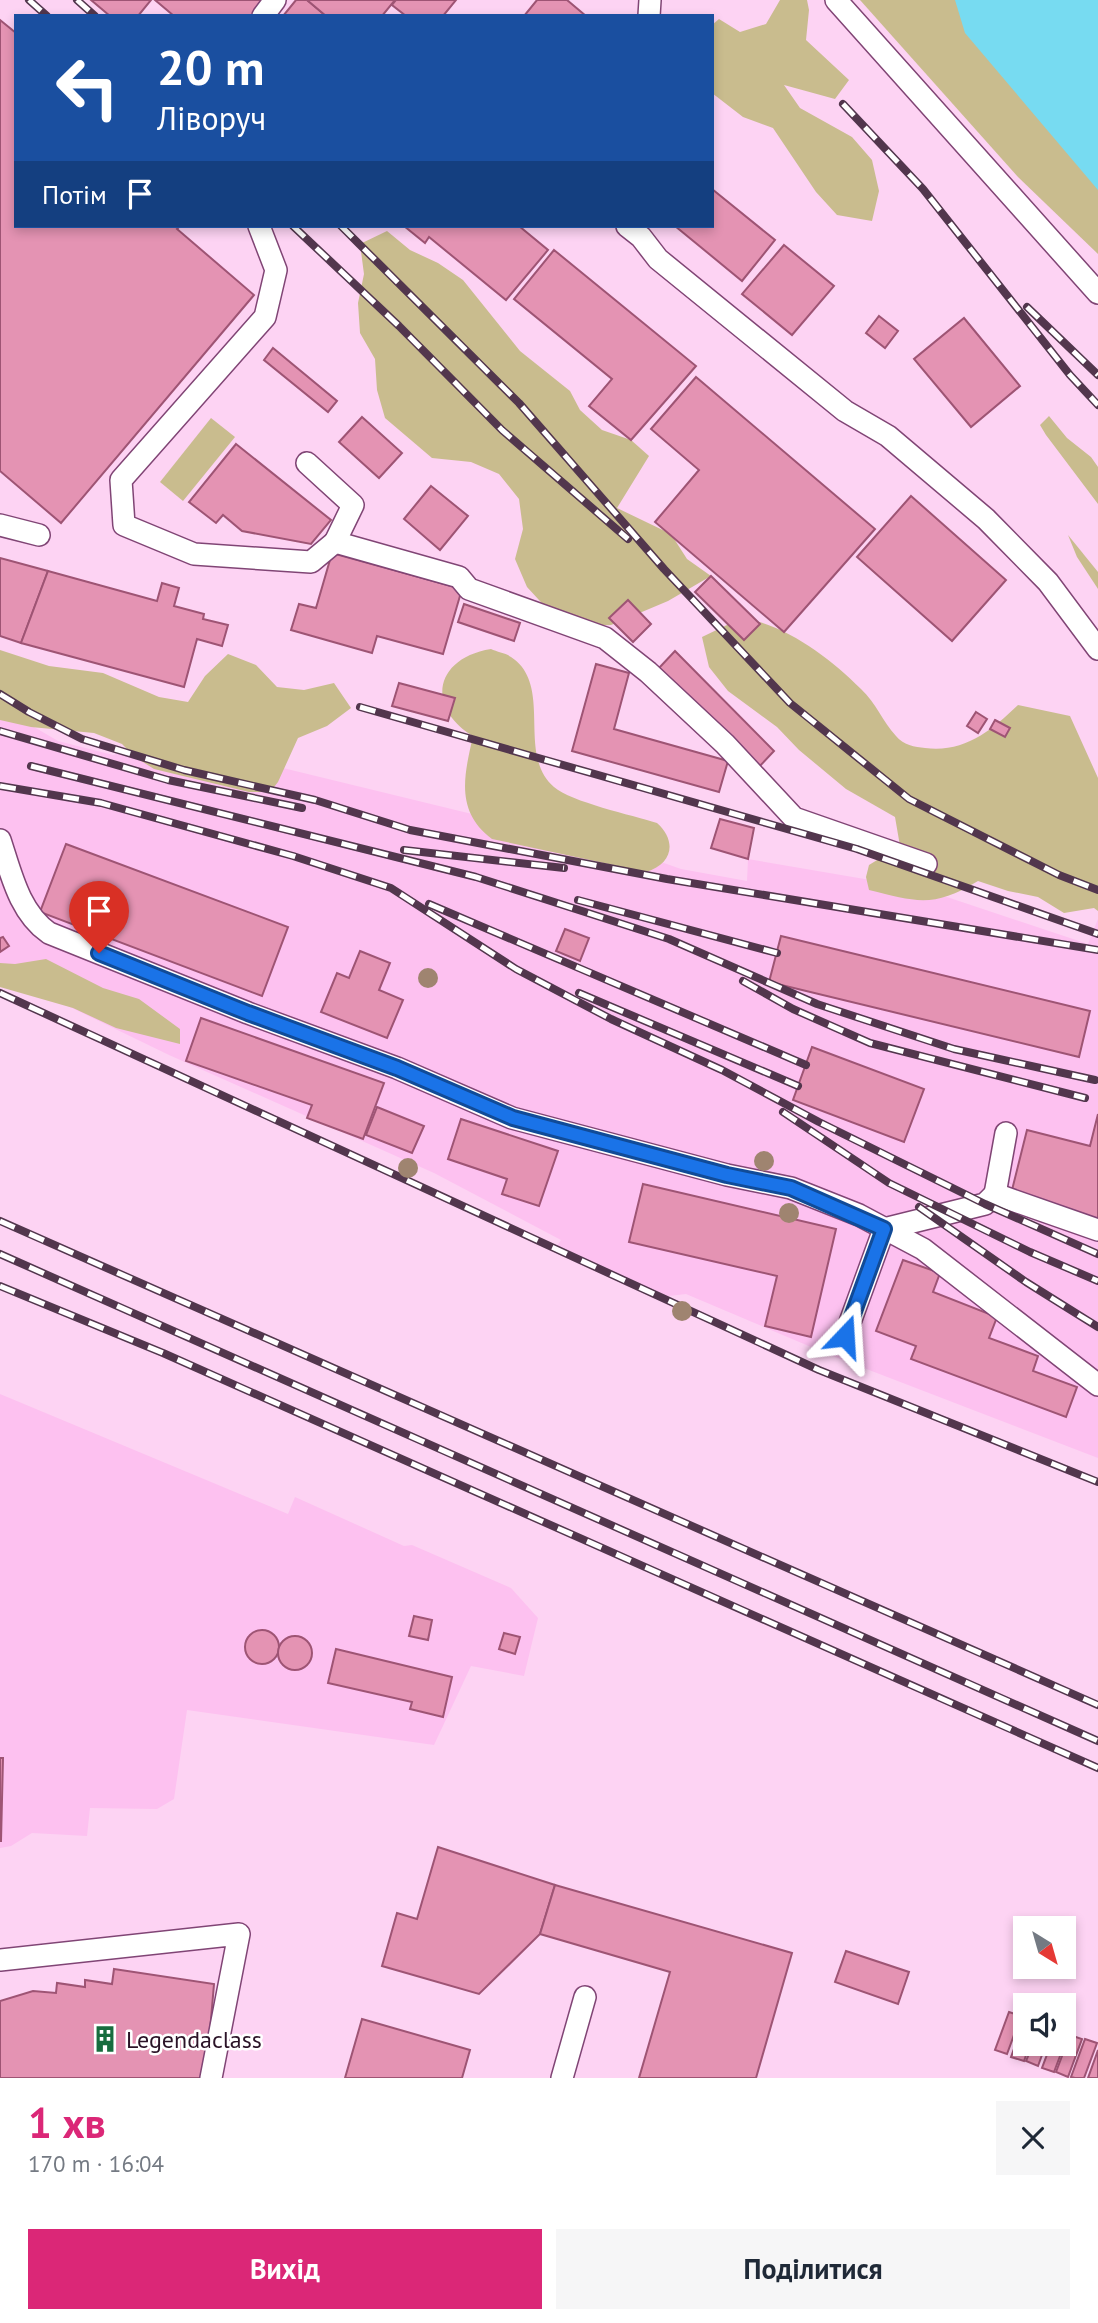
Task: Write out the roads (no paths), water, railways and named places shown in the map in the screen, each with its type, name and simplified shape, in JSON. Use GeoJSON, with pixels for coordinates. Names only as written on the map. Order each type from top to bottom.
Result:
{"type":"FeatureCollection","features":[{"type":"Feature","properties":{"kind":"lane"},"geometry":{"type":"LineString","coordinates":[[836,0],[1098,293]]}},
{"type":"Feature","properties":{"kind":"lane"},"geometry":{"type":"LineString","coordinates":[[260,228],[276,270],[265,317],[121,480],[124,524],[194,554],[312,562],[335,542],[352,505],[307,463]]}},
{"type":"Feature","properties":{"kind":"lane"},"geometry":{"type":"LineString","coordinates":[[630,228],[641,237],[658,259],[845,411],[888,436],[986,519],[1048,582],[1098,649]]}},
{"type":"Feature","properties":{"kind":"lane"},"geometry":{"type":"LineString","coordinates":[[0,525],[39,535]]}},
{"type":"Feature","properties":{"kind":"lane"},"geometry":{"type":"LineString","coordinates":[[335,542],[459,577],[469,589],[605,638],[648,672],[715,735],[794,818],[926,864]]}},
{"type":"Feature","properties":{"kind":"lane"},"geometry":{"type":"LineString","coordinates":[[0,840],[26,909],[35,923],[49,933],[248,1013],[397,1068],[513,1118],[727,1175],[791,1188],[884,1229],[923,1250],[1098,1385]]}},
{"type":"Feature","properties":{"kind":"lane"},"geometry":{"type":"LineString","coordinates":[[884,1229],[985,1204],[995,1195],[1006,1133]]}},
{"type":"Feature","properties":{"kind":"lane"},"geometry":{"type":"LineString","coordinates":[[995,1195],[1098,1230]]}},
{"type":"Feature","properties":{"kind":"lane"},"geometry":{"type":"LineString","coordinates":[[845,1336],[884,1229]]}},
{"type":"Feature","properties":{"kind":"lane"},"geometry":{"type":"LineString","coordinates":[[0,1960],[239,1934],[211,2078]]}},
{"type":"Feature","properties":{"kind":"lane"},"geometry":{"type":"LineString","coordinates":[[562,2078],[584,1997]]}},
{"type":"Feature","properties":{"kind":"water"},"geometry":{"type":"Polygon","coordinates":[[[955,0],[1098,0],[1098,190],[965,33],[955,0]]]}},
{"type":"Feature","properties":{"kind":"railway"},"geometry":{"type":"LineString","coordinates":[[29,0],[45,14]]}},
{"type":"Feature","properties":{"kind":"railway"},"geometry":{"type":"LineString","coordinates":[[77,0],[93,14]]}},
{"type":"Feature","properties":{"kind":"railway"},"geometry":{"type":"LineString","coordinates":[[843,104],[923,189],[1070,375],[1098,405]]}},
{"type":"Feature","properties":{"kind":"railway"},"geometry":{"type":"LineString","coordinates":[[295,228],[399,326],[502,430],[628,539]]}},
{"type":"Feature","properties":{"kind":"railway"},"geometry":{"type":"LineString","coordinates":[[343,228],[519,403],[664,569],[790,703],[909,799],[1059,875],[1098,890]]}},
{"type":"Feature","properties":{"kind":"railway"},"geometry":{"type":"LineString","coordinates":[[1027,307],[1098,375]]}},
{"type":"Feature","properties":{"kind":"railway"},"geometry":{"type":"LineString","coordinates":[[0,694],[82,739],[184,770],[315,800],[410,830],[667,879],[1098,950]]}},
{"type":"Feature","properties":{"kind":"railway"},"geometry":{"type":"LineString","coordinates":[[360,707],[857,849],[1098,934]]}},
{"type":"Feature","properties":{"kind":"railway"},"geometry":{"type":"LineString","coordinates":[[0,731],[168,780],[302,808]]}},
{"type":"Feature","properties":{"kind":"railway"},"geometry":{"type":"LineString","coordinates":[[31,766],[476,877],[669,939],[817,1004],[954,1049],[1095,1080]]}},
{"type":"Feature","properties":{"kind":"railway"},"geometry":{"type":"LineString","coordinates":[[0,786],[101,803],[293,856],[391,888],[516,969],[611,1019],[722,1070],[819,1122],[985,1204],[1098,1254]]}},
{"type":"Feature","properties":{"kind":"railway"},"geometry":{"type":"LineString","coordinates":[[404,850],[564,868]]}},
{"type":"Feature","properties":{"kind":"railway"},"geometry":{"type":"LineString","coordinates":[[578,900],[777,953]]}},
{"type":"Feature","properties":{"kind":"railway"},"geometry":{"type":"LineString","coordinates":[[429,904],[806,1065]]}},
{"type":"Feature","properties":{"kind":"railway"},"geometry":{"type":"LineString","coordinates":[[743,981],[793,1009],[870,1043],[1085,1098]]}},
{"type":"Feature","properties":{"kind":"railway"},"geometry":{"type":"LineString","coordinates":[[0,993],[819,1370],[1098,1482]]}},
{"type":"Feature","properties":{"kind":"railway"},"geometry":{"type":"LineString","coordinates":[[579,993],[798,1086]]}},
{"type":"Feature","properties":{"kind":"railway"},"geometry":{"type":"LineString","coordinates":[[783,1112],[889,1183],[1030,1252],[1098,1281]]}},
{"type":"Feature","properties":{"kind":"railway"},"geometry":{"type":"LineString","coordinates":[[919,1207],[1026,1282],[1098,1327]]}},
{"type":"Feature","properties":{"kind":"railway"},"geometry":{"type":"LineString","coordinates":[[0,1221],[1098,1705]]}},
{"type":"Feature","properties":{"kind":"railway"},"geometry":{"type":"LineString","coordinates":[[0,1254],[1098,1741]]}},
{"type":"Feature","properties":{"kind":"railway"},"geometry":{"type":"LineString","coordinates":[[0,1286],[163,1353],[1098,1768]]}},
{"type":"Feature","properties":{"kind":"place","name":"Legendaclass"},"geometry":{"type":"Point","coordinates":[105,2039]}}]}
